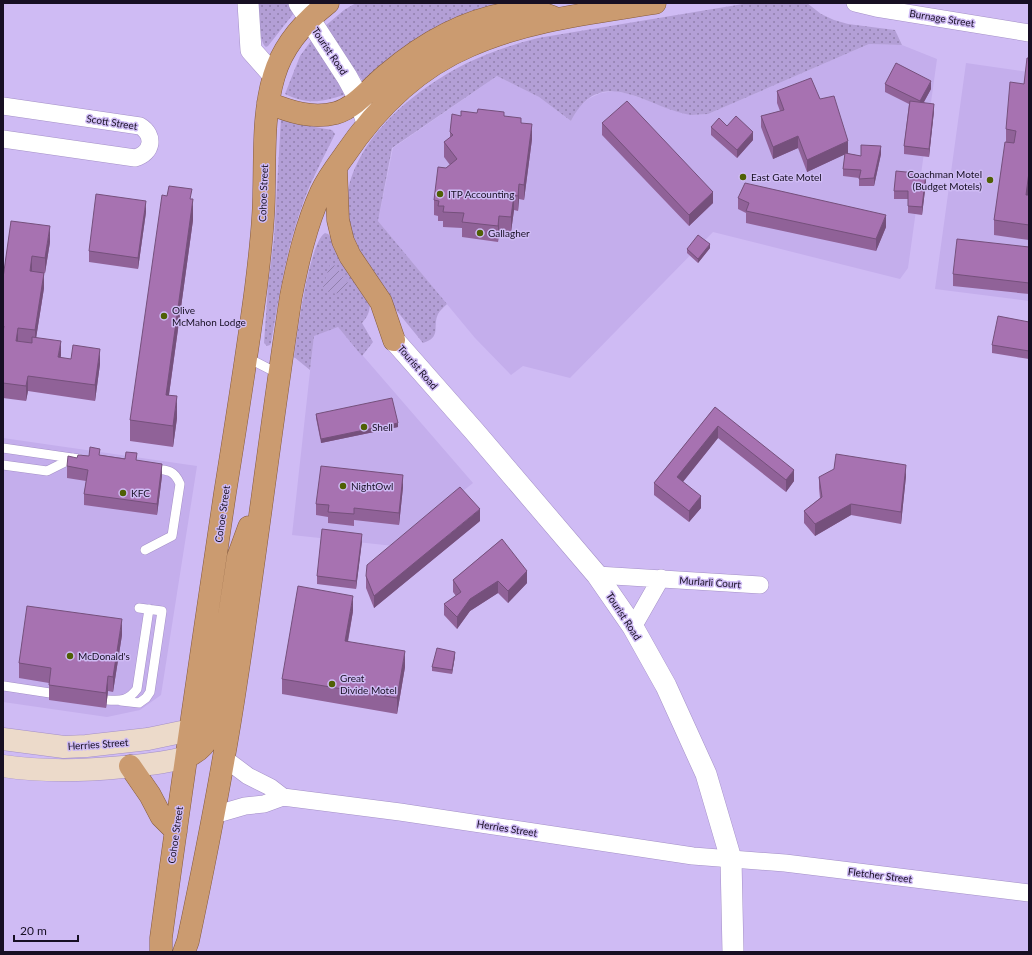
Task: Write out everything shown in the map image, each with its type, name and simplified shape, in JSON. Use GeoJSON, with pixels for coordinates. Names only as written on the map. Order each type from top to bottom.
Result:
{"type":"FeatureCollection","features":[{"type":"Feature","properties":{"kind":"highway","name":"Cohoe Street"},"geometry":{"type":"LineString","coordinates":[[161,952],[161,938],[176,831],[256,286],[262,232],[268,103],[278,64],[304,11],[328,3]]}},
{"type":"Feature","properties":{"kind":"highway"},"geometry":{"type":"LineString","coordinates":[[184,952],[188,942],[224,758],[286,330],[297,268],[304,239],[322,191],[336,167],[367,124],[401,90],[423,72],[448,57],[469,46],[520,28],[559,19],[655,3]]}},
{"type":"Feature","properties":{"kind":"highway"},"geometry":{"type":"LineString","coordinates":[[268,103],[295,113],[318,116],[338,112],[348,108],[404,61],[424,47],[464,25],[502,14],[527,9],[559,19]]}},
{"type":"Feature","properties":{"kind":"highway"},"geometry":{"type":"LineString","coordinates":[[336,167],[338,220],[343,241],[350,256],[381,302],[394,340]]}},
{"type":"Feature","properties":{"kind":"highway"},"geometry":{"type":"LineString","coordinates":[[187,756],[201,748],[209,739],[212,729],[238,557],[266,475]]}},
{"type":"Feature","properties":{"kind":"highway"},"geometry":{"type":"LineString","coordinates":[[130,766],[150,795],[160,816],[176,831]]}},
{"type":"Feature","properties":{"kind":"main road","name":"Herries Street"},"geometry":{"type":"LineString","coordinates":[[3,739],[64,747],[148,740],[191,730]]}},
{"type":"Feature","properties":{"kind":"main road"},"geometry":{"type":"LineString","coordinates":[[3,766],[43,771],[76,770],[167,762],[187,756]]}},
{"type":"Feature","properties":{"kind":"street"},"geometry":{"type":"LineString","coordinates":[[248,3],[250,50],[274,76]]}},
{"type":"Feature","properties":{"kind":"street","name":"Burnage Street"},"geometry":{"type":"LineString","coordinates":[[855,3],[876,8],[1029,33]]}},
{"type":"Feature","properties":{"kind":"street","name":"Tourist Road"},"geometry":{"type":"LineString","coordinates":[[304,11],[347,77],[359,99],[367,124]]}},
{"type":"Feature","properties":{"kind":"street","name":"Scott Street"},"geometry":{"type":"LineString","coordinates":[[3,106],[140,126],[148,133],[150,143],[145,153],[136,158],[3,139]]}},
{"type":"Feature","properties":{"kind":"street","name":"Tourist Road"},"geometry":{"type":"LineString","coordinates":[[394,340],[597,575],[633,627],[666,686],[706,774],[731,859],[733,952]]}},
{"type":"Feature","properties":{"kind":"street","name":"Murlarli Court"},"geometry":{"type":"LineString","coordinates":[[597,575],[760,585]]}},
{"type":"Feature","properties":{"kind":"street"},"geometry":{"type":"LineString","coordinates":[[633,627],[661,578]]}},
{"type":"Feature","properties":{"kind":"street","name":"Herries Street"},"geometry":{"type":"LineString","coordinates":[[224,758],[248,776],[270,787],[283,797]]}},
{"type":"Feature","properties":{"kind":"street","name":"Herries Street"},"geometry":{"type":"LineString","coordinates":[[214,815],[245,806],[264,804],[283,797],[400,812],[693,856],[731,859]]}},
{"type":"Feature","properties":{"kind":"street","name":"Fletcher Street"},"geometry":{"type":"LineString","coordinates":[[731,859],[785,863],[1029,893]]}},
{"type":"Feature","properties":{"kind":"lane"},"geometry":{"type":"LineString","coordinates":[[246,357],[280,375]]}},
{"type":"Feature","properties":{"kind":"lane"},"geometry":{"type":"LineString","coordinates":[[3,448],[90,460]]}},
{"type":"Feature","properties":{"kind":"lane"},"geometry":{"type":"LineString","coordinates":[[3,465],[47,471],[73,458]]}},
{"type":"Feature","properties":{"kind":"lane"},"geometry":{"type":"LineString","coordinates":[[143,468],[169,471],[177,476],[180,484],[172,536],[145,550]]}},
{"type":"Feature","properties":{"kind":"lane"},"geometry":{"type":"LineString","coordinates":[[107,700],[139,703],[146,698],[150,692],[162,611],[139,608]]}},
{"type":"Feature","properties":{"kind":"lane"},"geometry":{"type":"LineString","coordinates":[[121,701],[132,695],[137,689],[149,609]]}},
{"type":"Feature","properties":{"kind":"lane"},"geometry":{"type":"LineString","coordinates":[[4,686],[50,693]]}},
{"type":"Feature","properties":{"kind":"shaded area"},"geometry":{"type":"Polygon","coordinates":[[[258,3],[290,3],[294,13],[266,47],[262,40],[258,3]]]}},
{"type":"Feature","properties":{"kind":"shaded area"},"geometry":{"type":"Polygon","coordinates":[[[356,3],[524,3],[365,84],[324,27],[344,10],[356,3]]]}},
{"type":"Feature","properties":{"kind":"shaded area"},"geometry":{"type":"Polygon","coordinates":[[[749,3],[807,3],[821,14],[834,20],[848,24],[895,30],[902,45],[869,44],[708,114],[692,115],[675,111],[626,93],[611,91],[596,94],[583,103],[571,121],[539,97],[497,76],[392,148],[378,221],[447,304],[438,314],[436,319],[435,335],[429,341],[423,343],[372,278],[350,234],[348,226],[347,199],[353,174],[364,150],[381,128],[422,90],[445,75],[484,55],[538,38],[749,3]]]}},
{"type":"Feature","properties":{"kind":"shaded area"},"geometry":{"type":"Polygon","coordinates":[[[311,41],[341,86],[344,95],[321,101],[308,101],[300,100],[285,94],[300,56],[311,41]]]}},
{"type":"Feature","properties":{"kind":"shaded area","name":"East Gate Motel"},"geometry":{"type":"Polygon","coordinates":[[[869,44],[902,45],[937,59],[908,268],[900,279],[713,232],[570,378],[523,366],[511,375],[475,338],[378,221],[393,148],[497,76],[539,97],[571,121],[577,109],[588,99],[601,93],[615,91],[629,94],[693,115],[708,114],[869,44]]]}},
{"type":"Feature","properties":{"kind":"shaded area","name":"Coachman Motel (Budget Motels)"},"geometry":{"type":"Polygon","coordinates":[[[966,63],[1029,72],[1029,301],[935,289],[966,63]]]}},
{"type":"Feature","properties":{"kind":"shaded area"},"geometry":{"type":"Polygon","coordinates":[[[281,118],[309,126],[332,130],[335,134],[305,197],[296,223],[284,274],[271,343],[267,346],[264,343],[268,286],[274,239],[281,118]]]}},
{"type":"Feature","properties":{"kind":"shaded area"},"geometry":{"type":"Polygon","coordinates":[[[325,233],[331,237],[369,301],[370,307],[366,318],[362,323],[373,342],[362,356],[338,327],[314,336],[310,370],[294,357],[309,271],[319,240],[325,233]]]}},
{"type":"Feature","properties":{"kind":"shaded area"},"geometry":{"type":"Polygon","coordinates":[[[331,261],[348,283],[343,290],[337,293],[330,292],[323,287],[331,261]]]}},
{"type":"Feature","properties":{"kind":"shaded area","name":"Shell"},"geometry":{"type":"Polygon","coordinates":[[[338,327],[473,483],[394,546],[292,535],[314,335],[338,327]]]}},
{"type":"Feature","properties":{"kind":"shaded area"},"geometry":{"type":"Polygon","coordinates":[[[3,438],[197,466],[161,695],[140,710],[107,717],[3,702],[3,438]]]}},
{"type":"Feature","properties":{"kind":"building"},"geometry":{"type":"Polygon","coordinates":[[[1027,58],[1029,58],[1029,172],[1026,195],[1029,195],[1029,225],[994,220],[1005,142],[1014,143],[1016,131],[1006,129],[1010,82],[1024,84],[1027,58]]]}},
{"type":"Feature","properties":{"kind":"building"},"geometry":{"type":"Polygon","coordinates":[[[896,63],[931,81],[920,101],[885,84],[896,63]]]}},
{"type":"Feature","properties":{"kind":"building"},"geometry":{"type":"Polygon","coordinates":[[[811,78],[820,99],[834,96],[848,141],[807,160],[798,136],[773,147],[761,116],[784,110],[777,91],[811,78]]]}},
{"type":"Feature","properties":{"kind":"building"},"geometry":{"type":"Polygon","coordinates":[[[627,101],[713,192],[689,215],[602,123],[627,101]]]}},
{"type":"Feature","properties":{"kind":"building"},"geometry":{"type":"Polygon","coordinates":[[[910,101],[934,104],[929,149],[904,146],[910,101]]]}},
{"type":"Feature","properties":{"kind":"building"},"geometry":{"type":"Polygon","coordinates":[[[478,109],[504,112],[504,116],[521,118],[521,123],[532,124],[524,185],[519,184],[518,196],[514,195],[511,217],[499,216],[498,226],[462,222],[464,213],[443,212],[444,206],[438,206],[439,201],[434,200],[438,167],[446,168],[457,159],[444,142],[453,135],[450,132],[452,114],[461,116],[461,111],[477,113],[478,109]]]}},
{"type":"Feature","properties":{"kind":"building"},"geometry":{"type":"Polygon","coordinates":[[[736,116],[753,132],[737,150],[711,127],[719,118],[727,126],[736,116]]]}},
{"type":"Feature","properties":{"kind":"building"},"geometry":{"type":"Polygon","coordinates":[[[861,145],[881,146],[874,178],[859,179],[861,170],[843,169],[845,153],[861,156],[861,145]]]}},
{"type":"Feature","properties":{"kind":"building"},"geometry":{"type":"Polygon","coordinates":[[[896,171],[926,174],[922,207],[908,206],[908,191],[894,191],[896,171]]]}},
{"type":"Feature","properties":{"kind":"building"},"geometry":{"type":"Polygon","coordinates":[[[745,183],[886,215],[876,239],[746,211],[749,203],[738,198],[745,183]]]}},
{"type":"Feature","properties":{"kind":"building","name":"Olive McMahon Lodge"},"geometry":{"type":"Polygon","coordinates":[[[169,186],[192,189],[190,199],[193,199],[166,395],[177,396],[173,426],[130,420],[162,195],[167,196],[169,186]]]}},
{"type":"Feature","properties":{"kind":"building"},"geometry":{"type":"Polygon","coordinates":[[[96,194],[146,201],[138,258],[89,251],[96,194]]]}},
{"type":"Feature","properties":{"kind":"building"},"geometry":{"type":"Polygon","coordinates":[[[11,221],[50,226],[45,258],[32,256],[30,271],[44,273],[35,330],[18,328],[16,341],[32,343],[32,337],[61,341],[58,357],[71,359],[73,345],[100,349],[95,385],[28,376],[26,386],[3,383],[3,278],[11,221]]]}},
{"type":"Feature","properties":{"kind":"building"},"geometry":{"type":"Polygon","coordinates":[[[698,235],[710,244],[698,259],[687,249],[698,235]]]}},
{"type":"Feature","properties":{"kind":"building"},"geometry":{"type":"Polygon","coordinates":[[[957,239],[1029,247],[1029,283],[953,274],[957,239]]]}},
{"type":"Feature","properties":{"kind":"building"},"geometry":{"type":"Polygon","coordinates":[[[998,316],[1029,322],[1029,351],[992,345],[998,316]]]}},
{"type":"Feature","properties":{"kind":"building"},"geometry":{"type":"Polygon","coordinates":[[[392,398],[398,423],[321,439],[316,414],[392,398]]]}},
{"type":"Feature","properties":{"kind":"building"},"geometry":{"type":"Polygon","coordinates":[[[715,407],[794,470],[786,480],[718,426],[677,477],[701,496],[689,511],[654,483],[715,407]]]}},
{"type":"Feature","properties":{"kind":"building","name":"KFC"},"geometry":{"type":"Polygon","coordinates":[[[90,447],[100,449],[99,455],[125,459],[126,452],[137,453],[136,460],[162,464],[157,504],[84,494],[88,470],[67,466],[68,456],[77,458],[78,455],[89,456],[90,447]]]}},
{"type":"Feature","properties":{"kind":"building"},"geometry":{"type":"Polygon","coordinates":[[[836,454],[906,465],[901,512],[851,504],[815,524],[804,511],[822,497],[819,477],[834,469],[836,454]]]}},
{"type":"Feature","properties":{"kind":"building"},"geometry":{"type":"Polygon","coordinates":[[[321,466],[403,475],[399,513],[354,508],[354,514],[328,512],[329,505],[316,504],[321,466]]]}},
{"type":"Feature","properties":{"kind":"building"},"geometry":{"type":"Polygon","coordinates":[[[460,487],[480,509],[374,596],[366,576],[367,565],[460,487]]]}},
{"type":"Feature","properties":{"kind":"building"},"geometry":{"type":"Polygon","coordinates":[[[322,529],[362,534],[356,581],[317,576],[322,529]]]}},
{"type":"Feature","properties":{"kind":"building"},"geometry":{"type":"Polygon","coordinates":[[[502,539],[527,571],[508,591],[498,581],[470,599],[457,617],[444,604],[461,592],[453,580],[502,539]]]}},
{"type":"Feature","properties":{"kind":"building"},"geometry":{"type":"Polygon","coordinates":[[[298,586],[353,596],[345,641],[405,651],[397,698],[282,679],[298,586]]]}},
{"type":"Feature","properties":{"kind":"building","name":"McDonald's"},"geometry":{"type":"Polygon","coordinates":[[[27,606],[122,619],[113,677],[108,676],[106,693],[49,685],[51,668],[19,663],[27,606]]]}},
{"type":"Feature","properties":{"kind":"building"},"geometry":{"type":"Polygon","coordinates":[[[437,648],[455,652],[452,670],[432,667],[437,648]]]}},
{"type":"Feature","properties":{"kind":"place","name":"East Gate Motel"},"geometry":{"type":"Point","coordinates":[743,177]}},
{"type":"Feature","properties":{"kind":"place","name":"Coachman Motel (Budget Motels)"},"geometry":{"type":"Point","coordinates":[990,180]}},
{"type":"Feature","properties":{"kind":"place","name":"ITP Accounting"},"geometry":{"type":"Point","coordinates":[440,194]}},
{"type":"Feature","properties":{"kind":"place","name":"Gallagher"},"geometry":{"type":"Point","coordinates":[480,233]}},
{"type":"Feature","properties":{"kind":"place","name":"Olive McMahon Lodge"},"geometry":{"type":"Point","coordinates":[164,316]}},
{"type":"Feature","properties":{"kind":"place","name":"Shell"},"geometry":{"type":"Point","coordinates":[364,427]}},
{"type":"Feature","properties":{"kind":"place","name":"NightOwl"},"geometry":{"type":"Point","coordinates":[343,486]}},
{"type":"Feature","properties":{"kind":"place","name":"KFC"},"geometry":{"type":"Point","coordinates":[123,493]}},
{"type":"Feature","properties":{"kind":"place","name":"McDonald's"},"geometry":{"type":"Point","coordinates":[70,656]}},
{"type":"Feature","properties":{"kind":"place","name":"Great Divide Motel"},"geometry":{"type":"Point","coordinates":[332,684]}}]}
